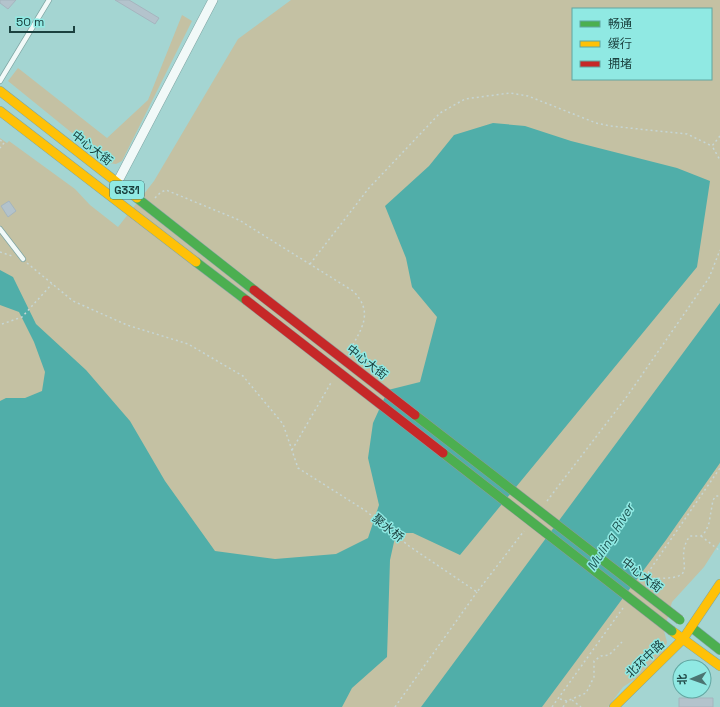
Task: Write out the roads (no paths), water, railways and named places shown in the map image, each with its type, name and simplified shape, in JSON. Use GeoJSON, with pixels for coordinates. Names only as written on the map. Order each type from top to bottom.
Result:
{"type":"FeatureCollection","features":[{"type":"Feature","properties":{"kind":"main road","name":"中心大街"},"geometry":{"type":"LineString","coordinates":[[0,91],[254,290],[720,650]]}},
{"type":"Feature","properties":{"kind":"main road","name":"G331"},"geometry":{"type":"LineString","coordinates":[[0,111],[683,639]]}},
{"type":"Feature","properties":{"kind":"main road","name":"北环中路"},"geometry":{"type":"LineString","coordinates":[[614,707],[683,639],[720,584]]}},
{"type":"Feature","properties":{"kind":"main road","name":"北环中路"},"geometry":{"type":"LineString","coordinates":[[691,627],[712,613],[720,601]]}},
{"type":"Feature","properties":{"kind":"main road"},"geometry":{"type":"LineString","coordinates":[[683,639],[720,666]]}},
{"type":"Feature","properties":{"kind":"street"},"geometry":{"type":"LineString","coordinates":[[117,182],[213,0]]}},
{"type":"Feature","properties":{"kind":"lane"},"geometry":{"type":"LineString","coordinates":[[0,81],[49,0]]}},
{"type":"Feature","properties":{"kind":"lane"},"geometry":{"type":"LineString","coordinates":[[0,229],[23,259]]}},
{"type":"Feature","properties":{"kind":"water"},"geometry":{"type":"Polygon","coordinates":[[[493,123],[525,126],[571,141],[677,168],[710,181],[697,267],[460,555],[413,533],[396,533],[390,560],[387,657],[352,688],[342,707],[0,707],[0,401],[6,398],[25,398],[42,391],[45,372],[34,342],[19,312],[0,305],[0,270],[13,277],[36,324],[86,370],[130,421],[165,481],[215,551],[275,559],[336,554],[368,538],[379,505],[368,458],[373,423],[388,390],[420,382],[437,317],[412,287],[406,258],[385,206],[429,166],[454,135],[493,123]]]}},
{"type":"Feature","properties":{"kind":"water","name":"Muling River"},"geometry":{"type":"Polygon","coordinates":[[[720,303],[720,463],[666,540],[542,707],[421,707],[720,303]]]}}]}
